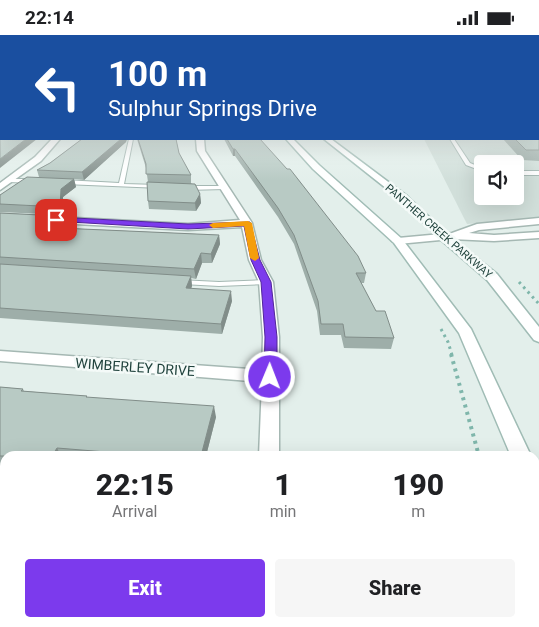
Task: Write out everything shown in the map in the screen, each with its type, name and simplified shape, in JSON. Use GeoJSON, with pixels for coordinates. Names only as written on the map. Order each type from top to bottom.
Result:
{"type":"FeatureCollection","features":[{"type":"Feature","properties":{"kind":"street"},"geometry":{"type":"LineString","coordinates":[[0,187],[38,159],[55,140]]}},
{"type":"Feature","properties":{"kind":"street"},"geometry":{"type":"LineString","coordinates":[[200,140],[201,151],[248,223],[255,260],[266,282],[271,337],[269,451]]}},
{"type":"Feature","properties":{"kind":"street"},"geometry":{"type":"LineString","coordinates":[[291,140],[316,167],[398,241],[466,332],[518,451]]}},
{"type":"Feature","properties":{"kind":"street","name":"PANTHER CREEK PARKWAY"},"geometry":{"type":"LineString","coordinates":[[328,140],[404,198],[492,277],[539,337]]}},
{"type":"Feature","properties":{"kind":"street"},"geometry":{"type":"LineString","coordinates":[[0,217],[188,227],[248,223]]}},
{"type":"Feature","properties":{"kind":"street"},"geometry":{"type":"LineString","coordinates":[[448,236],[477,227],[539,221]]}},
{"type":"Feature","properties":{"kind":"street"},"geometry":{"type":"LineString","coordinates":[[398,241],[448,236],[494,238],[539,235]]}},
{"type":"Feature","properties":{"kind":"street","name":"WIMBERLEY DRIVE"},"geometry":{"type":"LineString","coordinates":[[0,356],[270,377]]}},
{"type":"Feature","properties":{"kind":"lane"},"geometry":{"type":"LineString","coordinates":[[121,184],[131,140]]}},
{"type":"Feature","properties":{"kind":"lane"},"geometry":{"type":"LineString","coordinates":[[453,140],[468,164],[474,167]]}},
{"type":"Feature","properties":{"kind":"lane"},"geometry":{"type":"LineString","coordinates":[[524,173],[539,173]]}},
{"type":"Feature","properties":{"kind":"lane"},"geometry":{"type":"LineString","coordinates":[[9,180],[37,181]]}},
{"type":"Feature","properties":{"kind":"lane"},"geometry":{"type":"LineString","coordinates":[[56,182],[169,187]]}},
{"type":"Feature","properties":{"kind":"lane"},"geometry":{"type":"LineString","coordinates":[[178,187],[224,188]]}},
{"type":"Feature","properties":{"kind":"lane"},"geometry":{"type":"LineString","coordinates":[[169,281],[219,284],[266,282]]}},
{"type":"Feature","properties":{"kind":"path"},"geometry":{"type":"LineString","coordinates":[[439,326],[448,342],[478,451]]}},
{"type":"Feature","properties":{"kind":"shaded area"},"geometry":{"type":"Polygon","coordinates":[[[425,140],[539,140],[539,218],[467,224],[425,140]]]}},
{"type":"Feature","properties":{"kind":"building"},"geometry":{"type":"Polygon","coordinates":[[[0,140],[25,140],[0,159],[0,140]]]}},
{"type":"Feature","properties":{"kind":"building"},"geometry":{"type":"Polygon","coordinates":[[[81,140],[120,140],[82,172],[37,170],[50,163],[81,140]]]}},
{"type":"Feature","properties":{"kind":"building"},"geometry":{"type":"Polygon","coordinates":[[[138,140],[176,140],[179,153],[191,175],[146,174],[146,164],[138,140]]]}},
{"type":"Feature","properties":{"kind":"building"},"geometry":{"type":"Polygon","coordinates":[[[228,140],[261,140],[287,169],[290,169],[358,256],[366,273],[356,273],[376,311],[385,311],[394,338],[345,337],[343,324],[321,324],[318,301],[294,235],[278,208],[235,149],[233,149],[228,140]]]}},
{"type":"Feature","properties":{"kind":"building"},"geometry":{"type":"Polygon","coordinates":[[[516,140],[539,140],[539,150],[526,150],[516,140]]]}},
{"type":"Feature","properties":{"kind":"building"},"geometry":{"type":"Polygon","coordinates":[[[27,177],[74,179],[61,189],[60,207],[0,204],[0,195],[27,177]]]}},
{"type":"Feature","properties":{"kind":"building"},"geometry":{"type":"Polygon","coordinates":[[[147,182],[195,184],[200,194],[195,203],[148,201],[147,182]]]}},
{"type":"Feature","properties":{"kind":"building"},"geometry":{"type":"Polygon","coordinates":[[[0,213],[59,216],[59,228],[219,235],[211,254],[201,253],[194,269],[0,257],[0,213]]]}},
{"type":"Feature","properties":{"kind":"building"},"geometry":{"type":"Polygon","coordinates":[[[0,264],[191,276],[186,288],[231,291],[221,324],[0,308],[0,264]]]}},
{"type":"Feature","properties":{"kind":"building"},"geometry":{"type":"Polygon","coordinates":[[[0,387],[23,389],[21,391],[86,397],[214,406],[202,451],[94,451],[57,448],[55,451],[0,451],[0,387]]]}},
{"type":"Feature","properties":{"kind":"slow traffic"},"geometry":{"type":"LineString","coordinates":[[213,225],[248,223],[255,258]]}},
{"type":"Feature","properties":{"kind":"route"},"geometry":{"type":"LineString","coordinates":[[56,220],[188,227],[248,223],[255,260],[266,282],[271,337],[270,377]]}}]}
